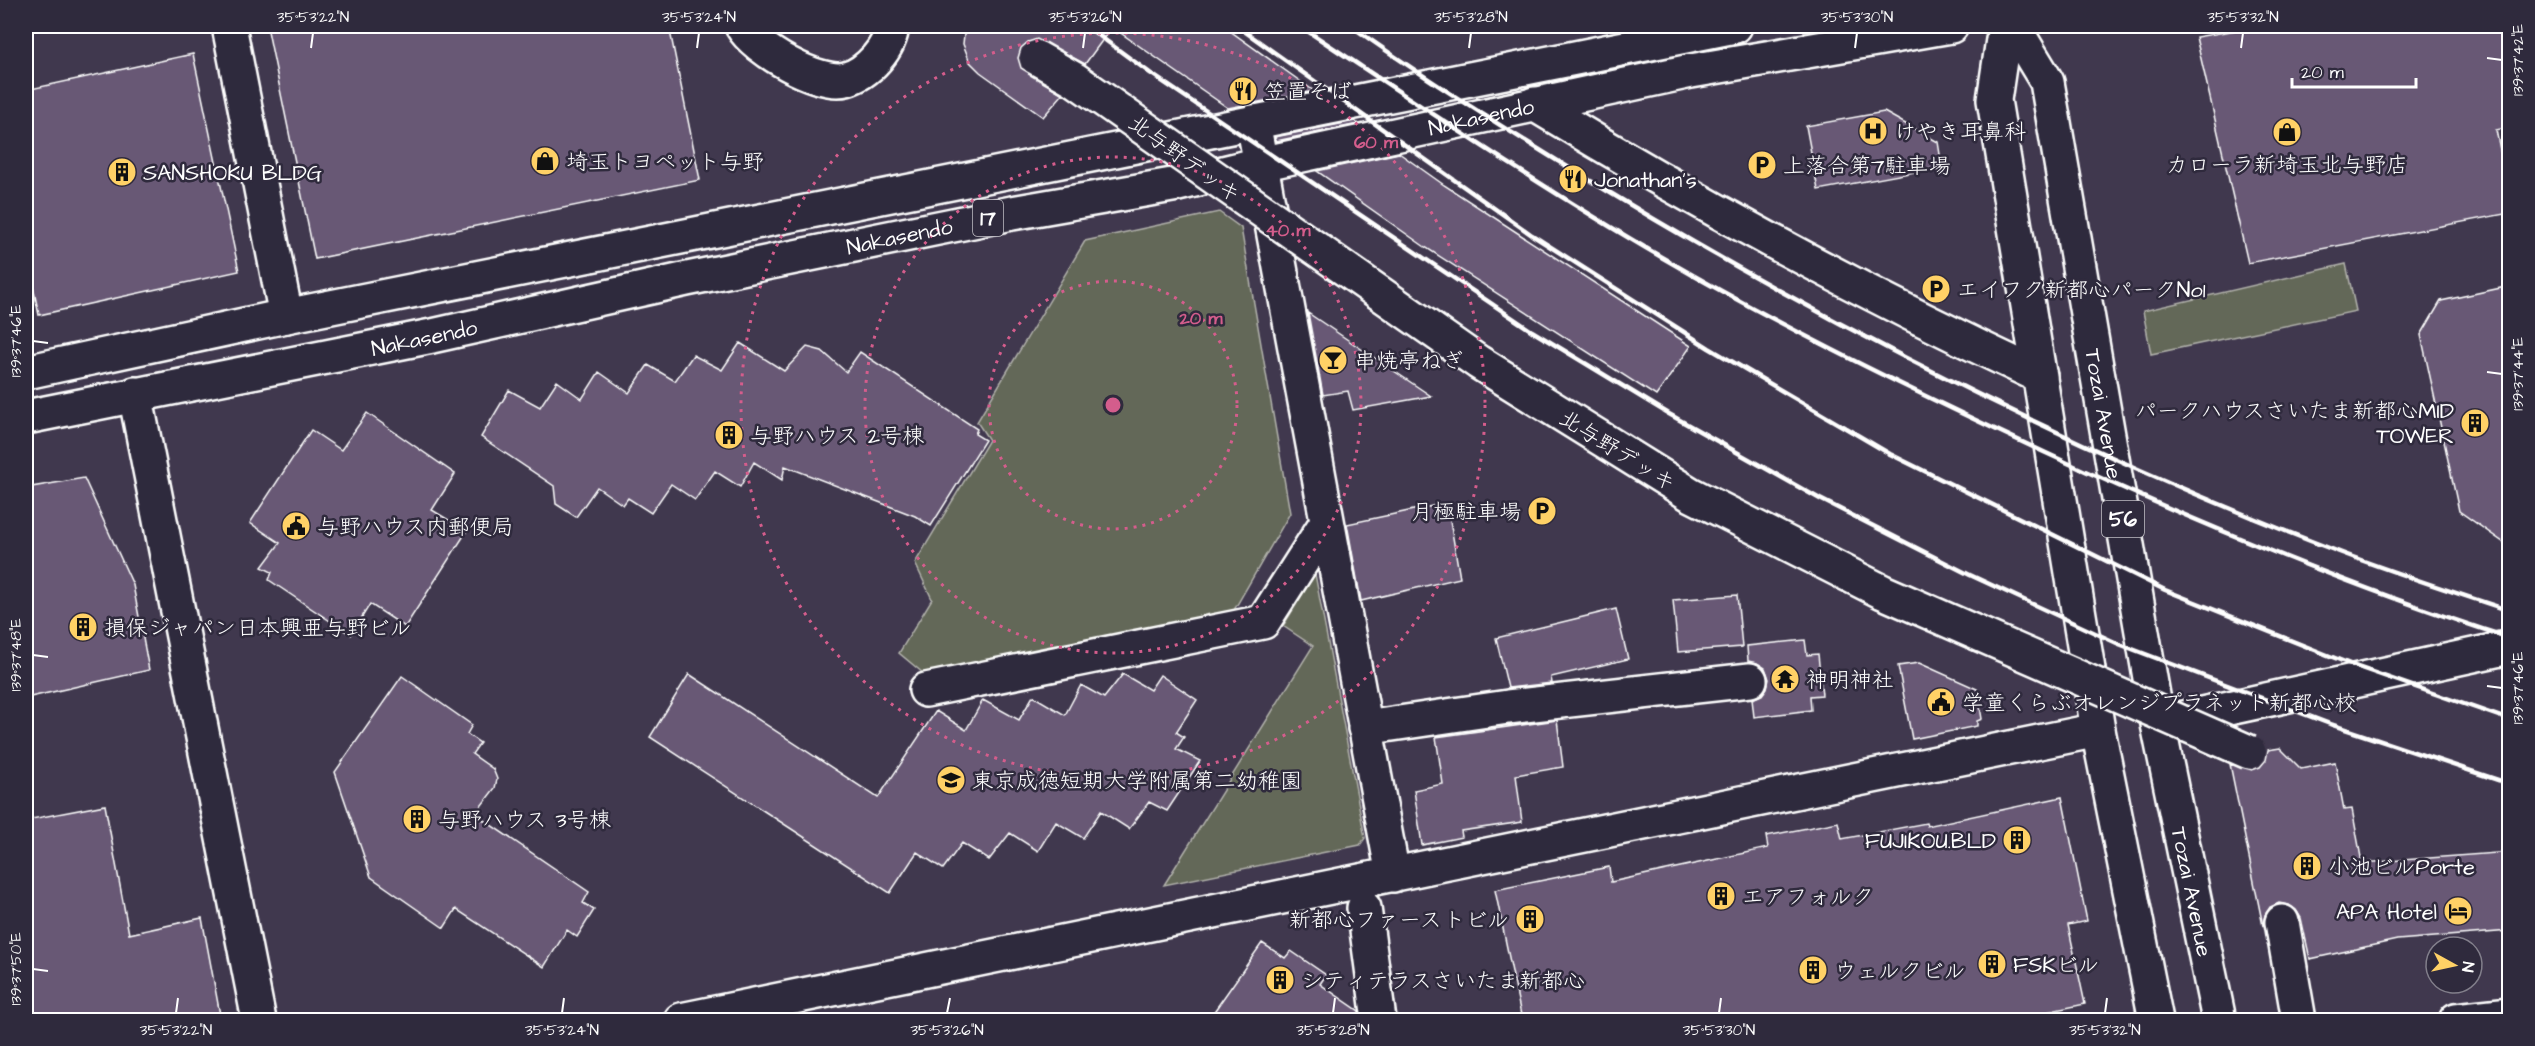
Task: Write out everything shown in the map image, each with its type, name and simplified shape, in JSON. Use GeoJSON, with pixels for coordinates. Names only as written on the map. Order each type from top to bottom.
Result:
{"type":"FeatureCollection","features":[{"type":"Feature","properties":{"kind":"main road"},"geometry":{"type":"LineString","coordinates":[[229,26],[286,316]]}},
{"type":"Feature","properties":{"kind":"main road"},"geometry":{"type":"LineString","coordinates":[[742,26],[770,52],[801,70],[845,79],[868,67],[884,50],[892,26]]}},
{"type":"Feature","properties":{"kind":"main road","name":"Nakasendo"},"geometry":{"type":"LineString","coordinates":[[26,372],[286,316],[1735,26]]}},
{"type":"Feature","properties":{"kind":"main road","name":"Nakasendo"},"geometry":{"type":"LineString","coordinates":[[26,417],[432,336],[687,279],[1012,213],[1178,184],[1260,164],[1691,71],[1951,26]]}},
{"type":"Feature","properties":{"kind":"main road"},"geometry":{"type":"LineString","coordinates":[[2005,26],[1994,100],[2098,730],[2156,1020]]}},
{"type":"Feature","properties":{"kind":"main road","name":"Tozai Avenue"},"geometry":{"type":"LineString","coordinates":[[2013,26],[2047,82],[2158,724],[2218,1020]]}},
{"type":"Feature","properties":{"kind":"main road","name":"北与野デッキ"},"geometry":{"type":"LineString","coordinates":[[1037,58],[1074,79],[1478,362],[1690,494],[1883,592],[2249,753]]}},
{"type":"Feature","properties":{"kind":"main road"},"geometry":{"type":"LineString","coordinates":[[1534,104],[1626,160],[1876,298],[2040,376]]}},
{"type":"Feature","properties":{"kind":"main road"},"geometry":{"type":"LineString","coordinates":[[1253,122],[1393,875]]}},
{"type":"Feature","properties":{"kind":"main road"},"geometry":{"type":"LineString","coordinates":[[135,394],[259,1020]]}},
{"type":"Feature","properties":{"kind":"main road"},"geometry":{"type":"LineString","coordinates":[[927,690],[1263,622],[1327,522]]}},
{"type":"Feature","properties":{"kind":"main road"},"geometry":{"type":"LineString","coordinates":[[2158,724],[2510,647]]}},
{"type":"Feature","properties":{"kind":"main road"},"geometry":{"type":"LineString","coordinates":[[1365,728],[1508,707],[1750,680]]}},
{"type":"Feature","properties":{"kind":"main road"},"geometry":{"type":"LineString","coordinates":[[681,1020],[2098,730]]}},
{"type":"Feature","properties":{"kind":"main road"},"geometry":{"type":"LineString","coordinates":[[1364,908],[1378,1020]]}},
{"type":"Feature","properties":{"kind":"main road"},"geometry":{"type":"LineString","coordinates":[[2282,922],[2300,1020]]}},
{"type":"Feature","properties":{"kind":"main road"},"geometry":{"type":"LineString","coordinates":[[2456,1020],[2510,1014]]}},
{"type":"Feature","properties":{"kind":"green space"},"geometry":{"type":"Polygon","coordinates":[[[1219,212],[1241,228],[1290,513],[1234,610],[929,678],[899,653],[932,599],[915,563],[989,440],[977,422],[1085,241],[1219,212]]]}},
{"type":"Feature","properties":{"kind":"green space"},"geometry":{"type":"Polygon","coordinates":[[[2346,264],[2356,311],[2151,354],[2143,311],[2346,264]]]}},
{"type":"Feature","properties":{"kind":"green space"},"geometry":{"type":"Polygon","coordinates":[[[1315,574],[1365,838],[1360,845],[1164,885],[1313,646],[1283,626],[1315,574]]]}},
{"type":"Feature","properties":{"kind":"building"},"geometry":{"type":"Polygon","coordinates":[[[267,26],[669,26],[700,180],[315,259],[267,26]]]}},
{"type":"Feature","properties":{"kind":"building"},"geometry":{"type":"Polygon","coordinates":[[[965,26],[1223,26],[1314,91],[1228,108],[1112,27],[1085,64],[1037,39],[1021,48],[1018,58],[1021,68],[1063,94],[1043,117],[980,72],[970,62],[963,44],[965,26]]]}},
{"type":"Feature","properties":{"kind":"building"},"geometry":{"type":"Polygon","coordinates":[[[2260,26],[2510,26],[2510,127],[2496,130],[2510,199],[2510,213],[2248,263],[2196,37],[2260,26]]]}},
{"type":"Feature","properties":{"kind":"building","name":"SANSHOKU BLDG"},"geometry":{"type":"Polygon","coordinates":[[[193,54],[239,271],[39,315],[26,253],[26,90],[193,54]]]}},
{"type":"Feature","properties":{"kind":"building"},"geometry":{"type":"Polygon","coordinates":[[[1884,112],[1938,142],[1942,167],[1818,190],[1806,126],[1884,112]]]}},
{"type":"Feature","properties":{"kind":"building"},"geometry":{"type":"Polygon","coordinates":[[[1355,121],[1358,124],[1276,141],[1275,137],[1355,121]]]}},
{"type":"Feature","properties":{"kind":"building"},"geometry":{"type":"Polygon","coordinates":[[[1399,153],[1444,185],[1691,346],[1656,396],[1425,247],[1317,171],[1399,153]]]}},
{"type":"Feature","properties":{"kind":"building","name":"パークハウスさいたま新都心MID TOWER"},"geometry":{"type":"Polygon","coordinates":[[[2510,286],[2510,547],[2459,511],[2421,335],[2441,301],[2510,286]]]}},
{"type":"Feature","properties":{"kind":"building"},"geometry":{"type":"Polygon","coordinates":[[[1308,313],[1431,396],[1353,410],[1348,391],[1323,395],[1308,313]]]}},
{"type":"Feature","properties":{"kind":"building","name":"与野ハウス 2号棟"},"geometry":{"type":"Polygon","coordinates":[[[740,343],[784,371],[807,347],[822,351],[846,372],[860,352],[977,429],[975,434],[985,440],[931,526],[915,516],[785,466],[782,480],[754,462],[740,487],[715,471],[695,500],[671,484],[651,513],[628,498],[623,505],[597,487],[576,517],[556,504],[554,486],[481,437],[509,390],[540,407],[557,381],[582,399],[599,372],[629,393],[648,365],[675,381],[693,355],[722,370],[740,343]]]}},
{"type":"Feature","properties":{"kind":"building"},"geometry":{"type":"Polygon","coordinates":[[[367,413],[455,474],[432,510],[467,531],[405,627],[370,604],[351,635],[269,580],[272,572],[262,567],[280,543],[250,523],[311,430],[341,450],[367,413]]]}},
{"type":"Feature","properties":{"kind":"building","name":"損保ジャパン日本興亜与野ビル"},"geometry":{"type":"Polygon","coordinates":[[[84,478],[133,585],[149,670],[26,698],[26,488],[84,478]]]}},
{"type":"Feature","properties":{"kind":"building"},"geometry":{"type":"Polygon","coordinates":[[[1447,503],[1460,578],[1361,601],[1347,524],[1447,503]]]}},
{"type":"Feature","properties":{"kind":"building"},"geometry":{"type":"Polygon","coordinates":[[[1737,595],[1742,647],[1678,652],[1673,600],[1737,595]]]}},
{"type":"Feature","properties":{"kind":"building"},"geometry":{"type":"Polygon","coordinates":[[[1616,609],[1628,659],[1551,677],[1552,683],[1508,688],[1496,638],[1616,609]]]}},
{"type":"Feature","properties":{"kind":"building"},"geometry":{"type":"Polygon","coordinates":[[[1805,640],[1807,655],[1818,654],[1822,695],[1810,696],[1811,710],[1754,717],[1752,699],[1762,695],[1769,679],[1765,668],[1748,661],[1747,646],[1805,640]]]}},
{"type":"Feature","properties":{"kind":"building"},"geometry":{"type":"Polygon","coordinates":[[[1919,663],[1977,689],[1982,719],[1977,721],[1977,726],[1912,739],[1898,666],[1919,663]]]}},
{"type":"Feature","properties":{"kind":"building"},"geometry":{"type":"Polygon","coordinates":[[[689,674],[878,798],[936,711],[966,730],[983,700],[1019,720],[1033,696],[1065,715],[1081,685],[1104,698],[1123,674],[1150,690],[1160,675],[1197,700],[1176,732],[1184,737],[1176,749],[1200,761],[1167,811],[1149,802],[1129,829],[1101,811],[1083,838],[1056,822],[1038,851],[1010,833],[989,860],[962,843],[943,869],[917,852],[890,893],[650,737],[689,674]]]}},
{"type":"Feature","properties":{"kind":"building","name":"与野ハウス 3号棟"},"geometry":{"type":"Polygon","coordinates":[[[402,676],[472,725],[467,734],[480,743],[472,754],[493,769],[497,779],[495,788],[475,814],[589,892],[583,903],[594,910],[577,937],[567,930],[544,967],[456,909],[444,928],[371,877],[335,772],[402,676]]]}},
{"type":"Feature","properties":{"kind":"building"},"geometry":{"type":"Polygon","coordinates":[[[1557,720],[1563,767],[1516,775],[1522,822],[1461,831],[1462,837],[1422,845],[1414,790],[1443,784],[1436,737],[1557,720]]]}},
{"type":"Feature","properties":{"kind":"building","name":"小池ビルPorte"},"geometry":{"type":"Polygon","coordinates":[[[2280,748],[2301,769],[2335,762],[2344,810],[2352,809],[2362,863],[2510,852],[2510,931],[2424,935],[2424,938],[2397,940],[2310,959],[2301,918],[2289,905],[2279,903],[2270,907],[2265,915],[2263,926],[2230,764],[2252,770],[2260,767],[2266,760],[2268,750],[2280,748]]]}},
{"type":"Feature","properties":{"kind":"building"},"geometry":{"type":"Polygon","coordinates":[[[2062,797],[2087,921],[2068,925],[2085,1004],[2008,1020],[1522,1020],[1495,890],[1609,867],[1611,882],[1768,848],[1766,836],[1838,822],[1842,839],[1926,823],[1927,826],[2062,797]]]}},
{"type":"Feature","properties":{"kind":"building"},"geometry":{"type":"Polygon","coordinates":[[[105,805],[129,934],[202,918],[221,1020],[26,1020],[26,820],[105,805]]]}},
{"type":"Feature","properties":{"kind":"building","name":"シティテラスさいたま新都心"},"geometry":{"type":"Polygon","coordinates":[[[1262,943],[1285,958],[1291,951],[1326,975],[1320,984],[1359,1011],[1360,1020],[1208,1020],[1262,943]]]}},
{"type":"Feature","properties":{"kind":"railway"},"geometry":{"type":"LineString","coordinates":[[1086,26],[1150,73],[1532,331],[1669,414],[1820,499],[1970,575],[2119,644],[2330,724],[2510,784]]}},
{"type":"Feature","properties":{"kind":"railway"},"geometry":{"type":"LineString","coordinates":[[1237,26],[1532,235],[1709,348],[1890,454],[2165,590],[2355,666],[2510,720]]}},
{"type":"Feature","properties":{"kind":"railway"},"geometry":{"type":"LineString","coordinates":[[1300,26],[1480,145],[1617,231],[1710,285],[1852,360],[2046,453],[2217,529],[2333,576],[2510,638]]}},
{"type":"Feature","properties":{"kind":"railway"},"geometry":{"type":"LineString","coordinates":[[1351,26],[1462,101],[1615,196],[1737,267],[1905,358],[2078,442],[2253,518],[2363,561],[2510,611]]}},
{"type":"Feature","properties":{"kind":"place","name":"笠置そば"},"geometry":{"type":"Point","coordinates":[1243,91]}},
{"type":"Feature","properties":{"kind":"place","name":"けやき耳鼻科"},"geometry":{"type":"Point","coordinates":[1873,131]}},
{"type":"Feature","properties":{"kind":"place","name":"カローラ新埼玉北与野店"},"geometry":{"type":"Point","coordinates":[2287,132]}},
{"type":"Feature","properties":{"kind":"place","name":"埼玉トヨペット与野"},"geometry":{"type":"Point","coordinates":[545,161]}},
{"type":"Feature","properties":{"kind":"place","name":"上落合第7駐車場"},"geometry":{"type":"Point","coordinates":[1762,165]}},
{"type":"Feature","properties":{"kind":"place","name":"SANSHOKU BLDG"},"geometry":{"type":"Point","coordinates":[122,172]}},
{"type":"Feature","properties":{"kind":"place","name":"Jonathan's"},"geometry":{"type":"Point","coordinates":[1573,179]}},
{"type":"Feature","properties":{"kind":"place","name":"エイフク新都心パークNo1"},"geometry":{"type":"Point","coordinates":[1936,289]}},
{"type":"Feature","properties":{"kind":"place","name":"串焼亭ねぎ"},"geometry":{"type":"Point","coordinates":[1333,360]}},
{"type":"Feature","properties":{"kind":"place","name":"パークハウスさいたま新都心MID TOWER"},"geometry":{"type":"Point","coordinates":[2475,423]}},
{"type":"Feature","properties":{"kind":"place","name":"与野ハウス 2号棟"},"geometry":{"type":"Point","coordinates":[729,435]}},
{"type":"Feature","properties":{"kind":"place","name":"月極駐車場"},"geometry":{"type":"Point","coordinates":[1542,511]}},
{"type":"Feature","properties":{"kind":"place","name":"与野ハウス内郵便局"},"geometry":{"type":"Point","coordinates":[296,526]}},
{"type":"Feature","properties":{"kind":"place","name":"損保ジャパン日本興亜与野ビル"},"geometry":{"type":"Point","coordinates":[83,627]}},
{"type":"Feature","properties":{"kind":"place","name":"神明神社"},"geometry":{"type":"Point","coordinates":[1785,679]}},
{"type":"Feature","properties":{"kind":"place","name":"学童くらぶオレンジプラネット新都心校"},"geometry":{"type":"Point","coordinates":[1941,702]}},
{"type":"Feature","properties":{"kind":"place","name":"東京成徳短期大学附属第二幼稚園"},"geometry":{"type":"Point","coordinates":[951,780]}},
{"type":"Feature","properties":{"kind":"place","name":"与野ハウス 3号棟"},"geometry":{"type":"Point","coordinates":[417,819]}},
{"type":"Feature","properties":{"kind":"place","name":"FUJIKOU.BLD"},"geometry":{"type":"Point","coordinates":[2017,840]}},
{"type":"Feature","properties":{"kind":"place","name":"小池ビルPorte"},"geometry":{"type":"Point","coordinates":[2307,866]}},
{"type":"Feature","properties":{"kind":"place","name":"エアフォルク"},"geometry":{"type":"Point","coordinates":[1721,896]}},
{"type":"Feature","properties":{"kind":"place","name":"APA Hotel"},"geometry":{"type":"Point","coordinates":[2458,911]}},
{"type":"Feature","properties":{"kind":"place","name":"新都心ファーストビル"},"geometry":{"type":"Point","coordinates":[1530,919]}},
{"type":"Feature","properties":{"kind":"place","name":"FSKビル"},"geometry":{"type":"Point","coordinates":[1992,964]}},
{"type":"Feature","properties":{"kind":"place","name":"ウェルクビル"},"geometry":{"type":"Point","coordinates":[1813,970]}},
{"type":"Feature","properties":{"kind":"place","name":"シティテラスさいたま新都心"},"geometry":{"type":"Point","coordinates":[1280,980]}}]}
